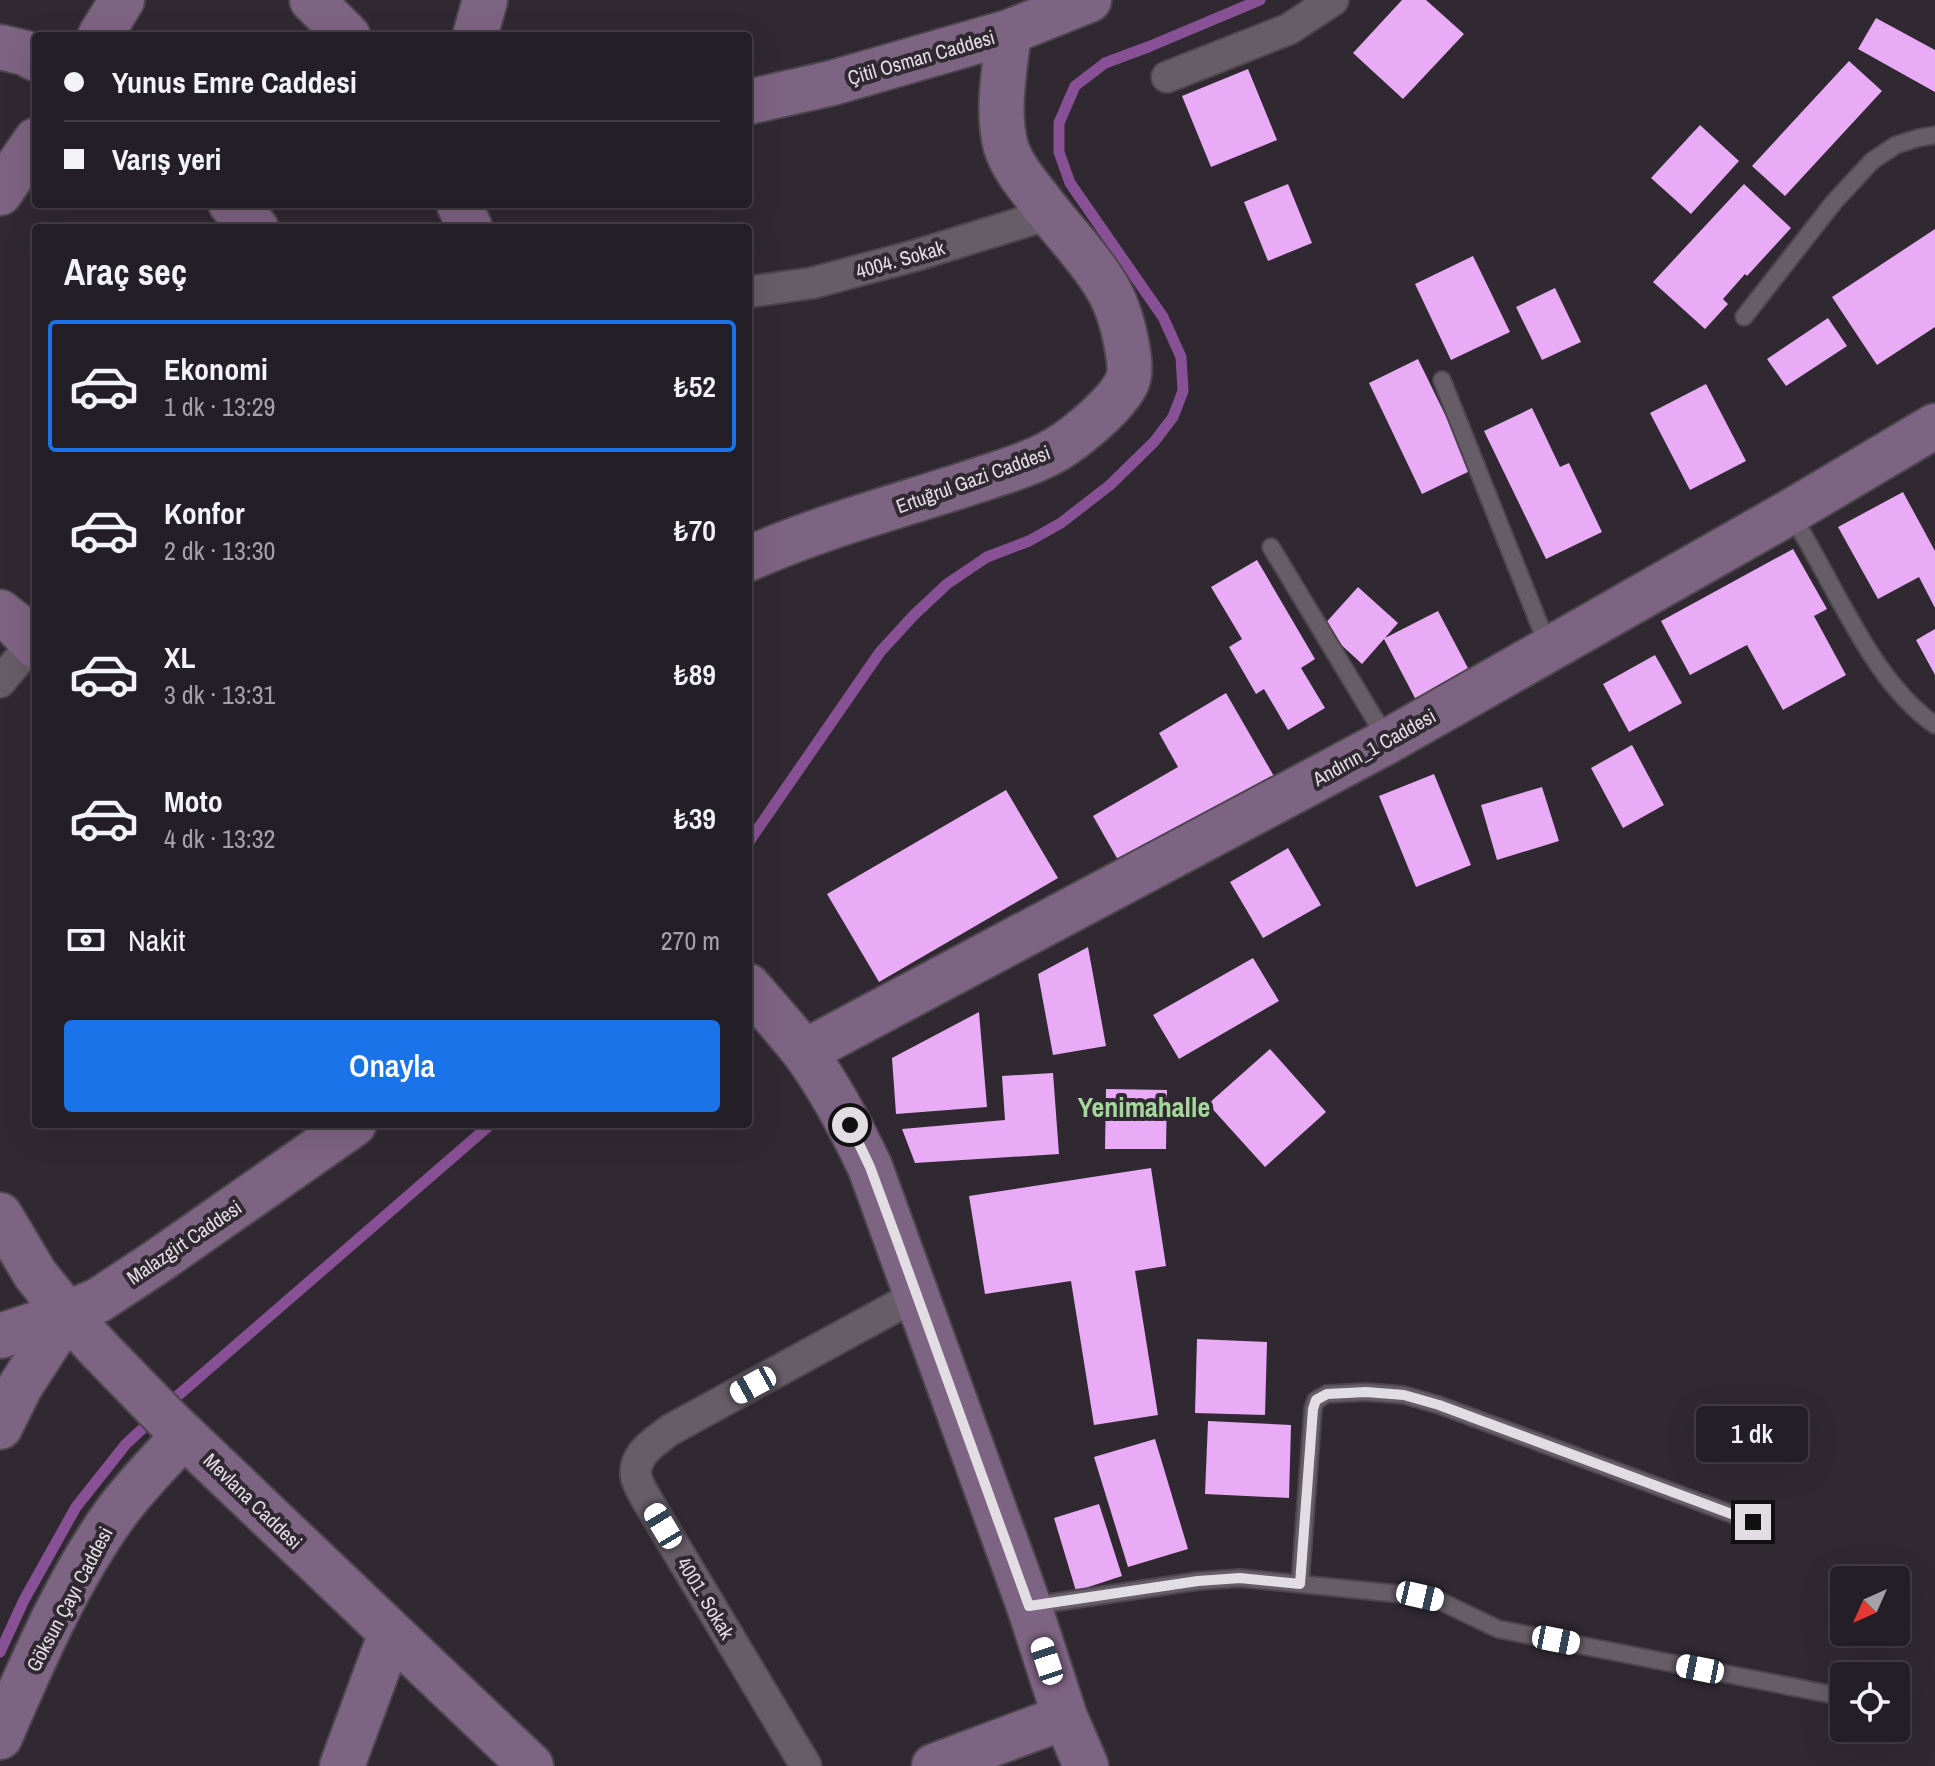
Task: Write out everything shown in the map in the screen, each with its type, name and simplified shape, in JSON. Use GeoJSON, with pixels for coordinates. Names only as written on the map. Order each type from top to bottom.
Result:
{"type":"FeatureCollection","features":[{"type":"Feature","properties":{"kind":"street"},"geometry":{"type":"LineString","coordinates":[[102,32],[122,0]]}},
{"type":"Feature","properties":{"kind":"street"},"geometry":{"type":"LineString","coordinates":[[312,0],[344,32]]}},
{"type":"Feature","properties":{"kind":"street"},"geometry":{"type":"LineString","coordinates":[[476,32],[485,0]]}},
{"type":"Feature","properties":{"kind":"street","name":"Çitil Osman Caddesi"},"geometry":{"type":"LineString","coordinates":[[752,101],[832,83],[1009,32],[1089,0]]}},
{"type":"Feature","properties":{"kind":"street"},"geometry":{"type":"LineString","coordinates":[[1167,77],[1289,29],[1333,0]]}},
{"type":"Feature","properties":{"kind":"street","name":"Ertuğrul Gazi Caddesi"},"geometry":{"type":"LineString","coordinates":[[752,557],[807,536],[1017,467],[1055,450],[1085,429],[1128,381],[1128,353],[1121,319],[1107,286],[1021,176],[1006,148],[1002,119],[1009,32]]}},
{"type":"Feature","properties":{"kind":"street"},"geometry":{"type":"LineString","coordinates":[[0,47],[32,57]]}},
{"type":"Feature","properties":{"kind":"street"},"geometry":{"type":"LineString","coordinates":[[0,193],[32,146]]}},
{"type":"Feature","properties":{"kind":"street"},"geometry":{"type":"LineString","coordinates":[[235,208],[252,224]]}},
{"type":"Feature","properties":{"kind":"street","name":"4004. Sokak"},"geometry":{"type":"LineString","coordinates":[[752,291],[812,283],[1050,214]]}},
{"type":"Feature","properties":{"kind":"street","name":"Andırın_1 Caddesi"},"geometry":{"type":"LineString","coordinates":[[804,1052],[1388,741],[1935,426]]}},
{"type":"Feature","properties":{"kind":"street"},"geometry":{"type":"LineString","coordinates":[[0,612],[32,642]]}},
{"type":"Feature","properties":{"kind":"street"},"geometry":{"type":"LineString","coordinates":[[0,682],[32,646]]}},
{"type":"Feature","properties":{"kind":"street"},"geometry":{"type":"LineString","coordinates":[[752,991],[804,1052],[837,1102],[863,1153],[1029,1606],[1065,1717],[1086,1766]]}},
{"type":"Feature","properties":{"kind":"street","name":"Malazgirt Caddesi"},"geometry":{"type":"LineString","coordinates":[[0,1336],[99,1300],[348,1128]]}},
{"type":"Feature","properties":{"kind":"street","name":"Mevlana Caddesi"},"geometry":{"type":"LineString","coordinates":[[4,1231],[67,1314],[99,1349],[178,1429],[531,1766]]}},
{"type":"Feature","properties":{"kind":"street","name":"4001. Sokak"},"geometry":{"type":"LineString","coordinates":[[806,1766],[647,1500],[636,1476],[638,1461],[647,1448],[670,1430],[917,1295]]}},
{"type":"Feature","properties":{"kind":"street"},"geometry":{"type":"LineString","coordinates":[[0,1427],[21,1385],[67,1314]]}},
{"type":"Feature","properties":{"kind":"street","name":"Göksun Çayı Caddesi"},"geometry":{"type":"LineString","coordinates":[[0,1737],[62,1602],[92,1548],[178,1429]]}},
{"type":"Feature","properties":{"kind":"street"},"geometry":{"type":"LineString","coordinates":[[342,1766],[391,1633]]}},
{"type":"Feature","properties":{"kind":"street"},"geometry":{"type":"LineString","coordinates":[[934,1766],[1065,1717]]}},
{"type":"Feature","properties":{"kind":"lane"},"geometry":{"type":"LineString","coordinates":[[1744,317],[1834,202],[1872,161],[1896,145],[1935,135]]}},
{"type":"Feature","properties":{"kind":"lane"},"geometry":{"type":"LineString","coordinates":[[1442,380],[1550,649]]}},
{"type":"Feature","properties":{"kind":"lane"},"geometry":{"type":"LineString","coordinates":[[1790,512],[1864,644],[1890,682],[1935,725]]}},
{"type":"Feature","properties":{"kind":"lane"},"geometry":{"type":"LineString","coordinates":[[1271,547],[1388,741]]}},
{"type":"Feature","properties":{"kind":"lane"},"geometry":{"type":"LineString","coordinates":[[1300,1584],[1313,1409],[1316,1400],[1327,1394],[1385,1393],[1439,1405],[1753,1522]]}},
{"type":"Feature","properties":{"kind":"lane"},"geometry":{"type":"LineString","coordinates":[[1029,1606],[1198,1581],[1240,1578],[1420,1596],[1442,1602],[1498,1629],[1830,1694]]}},
{"type":"Feature","properties":{"kind":"building"},"geometry":{"type":"Polygon","coordinates":[[[1402,0],[1426,0],[1464,34],[1403,99],[1353,53],[1402,0]]]}},
{"type":"Feature","properties":{"kind":"building"},"geometry":{"type":"Polygon","coordinates":[[[1876,18],[1935,50],[1935,92],[1858,49],[1876,18]]]}},
{"type":"Feature","properties":{"kind":"building"},"geometry":{"type":"Polygon","coordinates":[[[1849,61],[1882,91],[1785,196],[1752,166],[1849,61]]]}},
{"type":"Feature","properties":{"kind":"building"},"geometry":{"type":"Polygon","coordinates":[[[1248,69],[1277,140],[1211,167],[1182,96],[1248,69]]]}},
{"type":"Feature","properties":{"kind":"building"},"geometry":{"type":"Polygon","coordinates":[[[1700,125],[1739,161],[1691,214],[1651,178],[1700,125]]]}},
{"type":"Feature","properties":{"kind":"building"},"geometry":{"type":"Polygon","coordinates":[[[1288,184],[1312,243],[1268,261],[1244,202],[1288,184]]]}},
{"type":"Feature","properties":{"kind":"building"},"geometry":{"type":"Polygon","coordinates":[[[1744,184],[1791,228],[1723,299],[1728,304],[1705,329],[1653,282],[1744,184]]]}},
{"type":"Feature","properties":{"kind":"building"},"geometry":{"type":"Polygon","coordinates":[[[1935,229],[1935,327],[1877,365],[1832,297],[1935,229]]]}},
{"type":"Feature","properties":{"kind":"building"},"geometry":{"type":"Polygon","coordinates":[[[1473,256],[1510,332],[1451,360],[1415,284],[1473,256]]]}},
{"type":"Feature","properties":{"kind":"building"},"geometry":{"type":"Polygon","coordinates":[[[1555,288],[1581,342],[1542,360],[1516,307],[1555,288]]]}},
{"type":"Feature","properties":{"kind":"building"},"geometry":{"type":"Polygon","coordinates":[[[1828,318],[1847,346],[1786,386],[1767,359],[1828,318]]]}},
{"type":"Feature","properties":{"kind":"building"},"geometry":{"type":"Polygon","coordinates":[[[1418,359],[1472,470],[1422,494],[1369,383],[1418,359]]]}},
{"type":"Feature","properties":{"kind":"building"},"geometry":{"type":"Polygon","coordinates":[[[1706,384],[1746,461],[1690,490],[1650,413],[1706,384]]]}},
{"type":"Feature","properties":{"kind":"building"},"geometry":{"type":"Polygon","coordinates":[[[1532,408],[1560,467],[1569,463],[1602,532],[1546,559],[1484,431],[1532,408]]]}},
{"type":"Feature","properties":{"kind":"building"},"geometry":{"type":"Polygon","coordinates":[[[1903,492],[1935,551],[1935,608],[1919,577],[1878,599],[1838,527],[1903,492]]]}},
{"type":"Feature","properties":{"kind":"building"},"geometry":{"type":"Polygon","coordinates":[[[1793,549],[1827,609],[1814,616],[1846,675],[1783,710],[1747,645],[1690,675],[1661,621],[1793,549]]]}},
{"type":"Feature","properties":{"kind":"building"},"geometry":{"type":"Polygon","coordinates":[[[1257,560],[1315,659],[1301,668],[1325,708],[1288,730],[1264,689],[1256,694],[1229,647],[1242,639],[1211,587],[1257,560]]]}},
{"type":"Feature","properties":{"kind":"building"},"geometry":{"type":"Polygon","coordinates":[[[1358,587],[1398,623],[1385,638],[1438,611],[1470,672],[1416,700],[1384,639],[1362,664],[1322,627],[1358,587]]]}},
{"type":"Feature","properties":{"kind":"building"},"geometry":{"type":"Polygon","coordinates":[[[1935,629],[1935,675],[1916,640],[1935,629]]]}},
{"type":"Feature","properties":{"kind":"building"},"geometry":{"type":"Polygon","coordinates":[[[1655,655],[1682,703],[1629,732],[1603,684],[1655,655]]]}},
{"type":"Feature","properties":{"kind":"building"},"geometry":{"type":"Polygon","coordinates":[[[1226,693],[1275,778],[1122,867],[1093,816],[1178,767],[1159,733],[1226,693]]]}},
{"type":"Feature","properties":{"kind":"building"},"geometry":{"type":"Polygon","coordinates":[[[1632,745],[1664,805],[1623,828],[1591,768],[1632,745]]]}},
{"type":"Feature","properties":{"kind":"building"},"geometry":{"type":"Polygon","coordinates":[[[1434,774],[1471,865],[1416,887],[1379,796],[1434,774]]]}},
{"type":"Feature","properties":{"kind":"building"},"geometry":{"type":"Polygon","coordinates":[[[1542,787],[1559,841],[1497,860],[1481,805],[1542,787]]]}},
{"type":"Feature","properties":{"kind":"building"},"geometry":{"type":"Polygon","coordinates":[[[1006,790],[1058,878],[879,982],[827,894],[1006,790]]]}},
{"type":"Feature","properties":{"kind":"building"},"geometry":{"type":"Polygon","coordinates":[[[1288,848],[1321,905],[1263,938],[1230,882],[1288,848]]]}},
{"type":"Feature","properties":{"kind":"building"},"geometry":{"type":"Polygon","coordinates":[[[1088,947],[1106,1046],[1053,1055],[1038,974],[1088,947]]]}},
{"type":"Feature","properties":{"kind":"building"},"geometry":{"type":"Polygon","coordinates":[[[1253,958],[1279,1001],[1179,1059],[1153,1015],[1253,958]]]}},
{"type":"Feature","properties":{"kind":"building"},"geometry":{"type":"Polygon","coordinates":[[[979,1012],[987,1107],[896,1114],[892,1058],[979,1012]]]}},
{"type":"Feature","properties":{"kind":"building"},"geometry":{"type":"Polygon","coordinates":[[[1270,1049],[1326,1112],[1265,1167],[1208,1104],[1270,1049]]]}},
{"type":"Feature","properties":{"kind":"building"},"geometry":{"type":"Polygon","coordinates":[[[1053,1073],[1059,1154],[915,1163],[902,1129],[1005,1120],[1002,1076],[1053,1073]]]}},
{"type":"Feature","properties":{"kind":"building"},"geometry":{"type":"Polygon","coordinates":[[[1106,1089],[1167,1090],[1166,1149],[1105,1149],[1106,1089]]]}},
{"type":"Feature","properties":{"kind":"building"},"geometry":{"type":"Polygon","coordinates":[[[1151,1168],[1166,1266],[1135,1271],[1158,1415],[1094,1425],[1071,1281],[985,1294],[969,1196],[1151,1168]]]}},
{"type":"Feature","properties":{"kind":"building"},"geometry":{"type":"Polygon","coordinates":[[[1197,1339],[1267,1342],[1265,1415],[1195,1413],[1197,1339]]]}},
{"type":"Feature","properties":{"kind":"building"},"geometry":{"type":"Polygon","coordinates":[[[1208,1421],[1291,1425],[1289,1498],[1205,1494],[1208,1421]]]}},
{"type":"Feature","properties":{"kind":"building"},"geometry":{"type":"Polygon","coordinates":[[[1155,1439],[1188,1549],[1128,1567],[1094,1457],[1155,1439]]]}},
{"type":"Feature","properties":{"kind":"building"},"geometry":{"type":"Polygon","coordinates":[[[1099,1504],[1122,1576],[1076,1591],[1054,1518],[1099,1504]]]}},
{"type":"Feature","properties":{"kind":"waterway"},"geometry":{"type":"LineString","coordinates":[[752,837],[880,652],[914,615],[947,584],[987,557],[1029,541],[1061,523],[1110,485],[1154,442],[1173,417],[1183,391],[1181,357],[1163,317],[1070,183],[1059,152],[1059,123],[1075,86],[1105,63],[1260,0]]}},
{"type":"Feature","properties":{"kind":"waterway"},"geometry":{"type":"LineString","coordinates":[[167,1405],[486,1128]]}},
{"type":"Feature","properties":{"kind":"waterway"},"geometry":{"type":"LineString","coordinates":[[0,1652],[24,1600],[76,1507],[126,1444],[155,1417]]}},
{"type":"Feature","properties":{"kind":"district","name":"Yenimahalle"},"geometry":{"type":"Point","coordinates":[1144,1107]}},
{"type":"Feature","properties":{"kind":"route"},"geometry":{"type":"LineString","coordinates":[[850,1125],[870,1167],[1029,1606],[1198,1581],[1240,1578],[1300,1584],[1313,1409],[1316,1400],[1327,1394],[1385,1393],[1439,1405],[1753,1522]]}}]}
